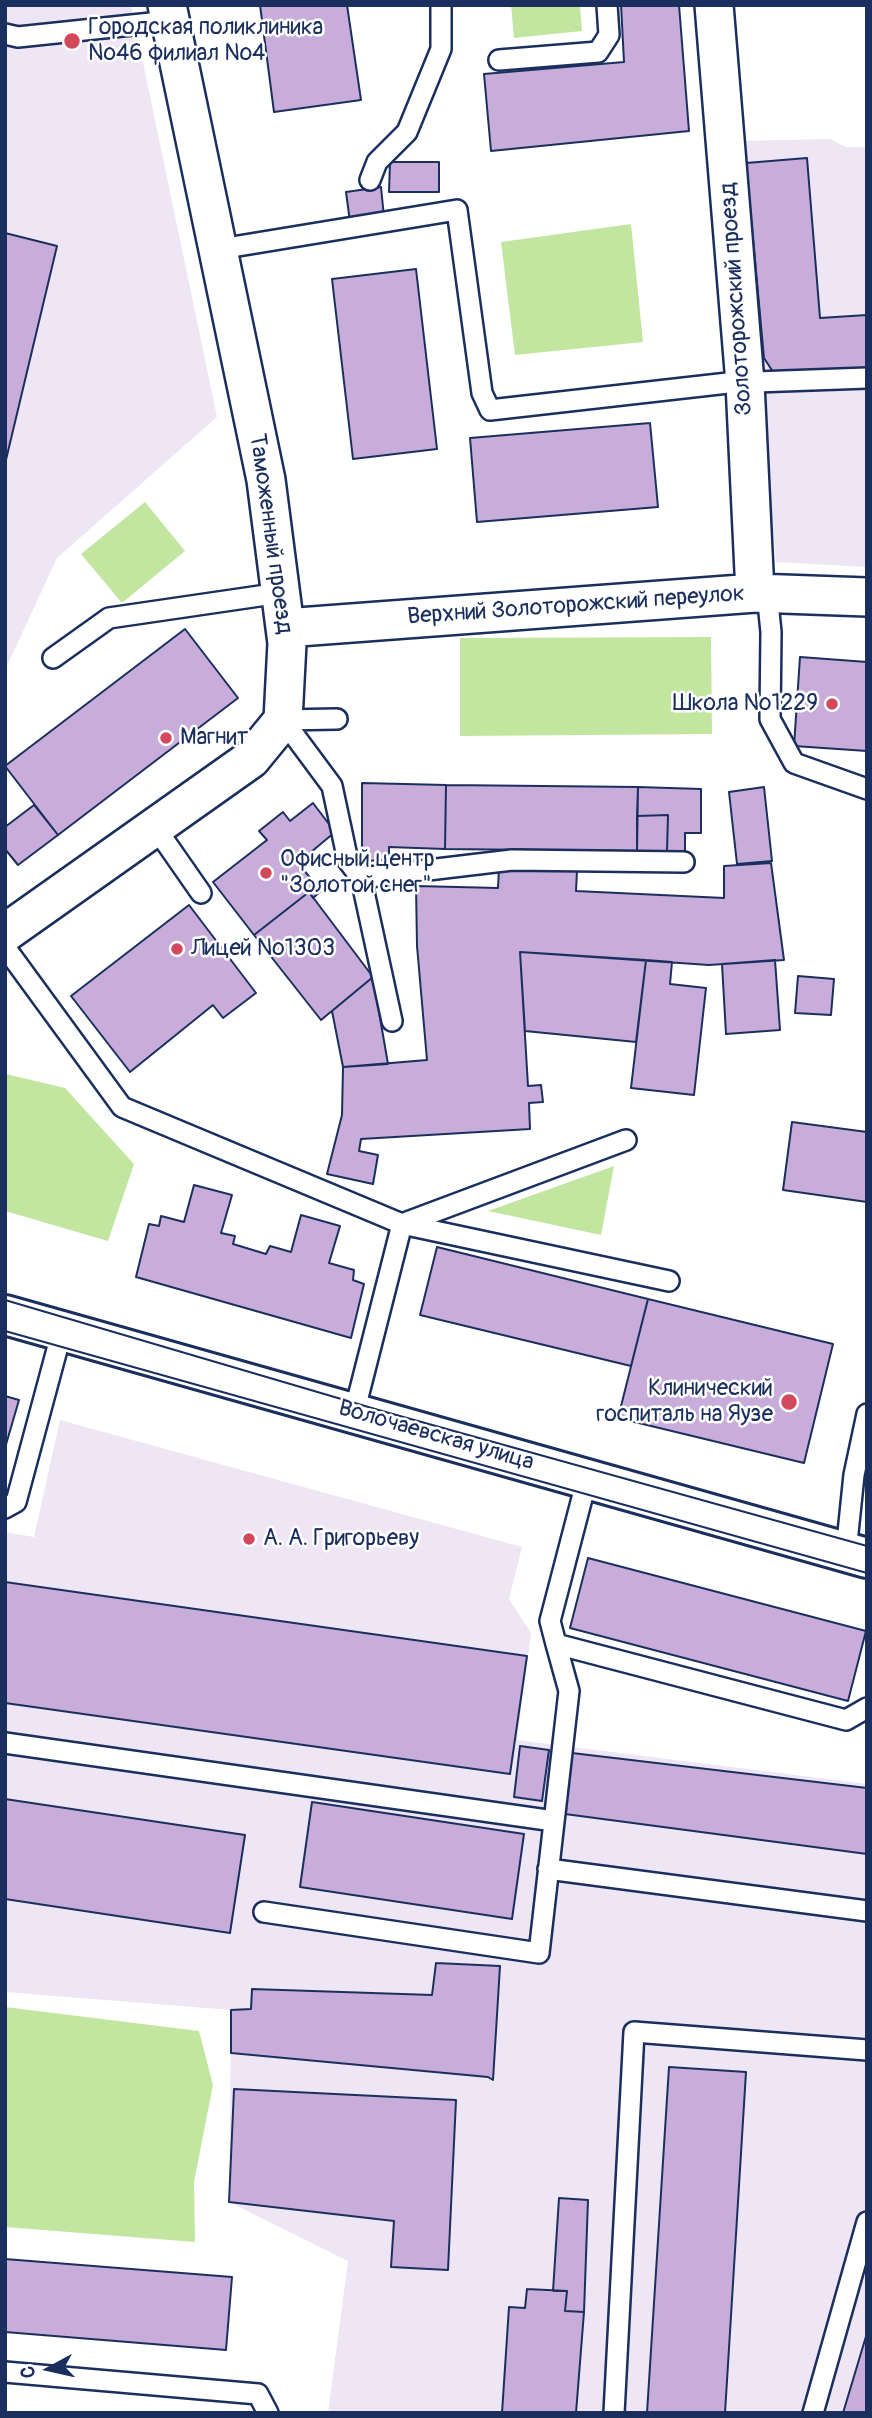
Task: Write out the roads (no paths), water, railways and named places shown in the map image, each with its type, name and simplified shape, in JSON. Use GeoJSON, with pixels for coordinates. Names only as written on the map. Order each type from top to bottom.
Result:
{"type":"FeatureCollection","features":[{"type":"Feature","properties":{"kind":"street","name":"Золоторожский проезд"},"geometry":{"type":"LineString","coordinates":[[714,5],[761,593]]}},
{"type":"Feature","properties":{"kind":"street","name":"Таможенный проезд"},"geometry":{"type":"LineString","coordinates":[[169,13],[266,480],[285,628],[283,720]]}},
{"type":"Feature","properties":{"kind":"street","name":"Верхний Золоторожский переулок"},"geometry":{"type":"LineString","coordinates":[[285,628],[761,593],[867,597]]}},
{"type":"Feature","properties":{"kind":"street"},"geometry":{"type":"LineString","coordinates":[[5,933],[251,759],[283,720]]}},
{"type":"Feature","properties":{"kind":"street","name":"Волочаевская улица"},"geometry":{"type":"LineString","coordinates":[[5,1315],[856,1555]]}},
{"type":"Feature","properties":{"kind":"lane"},"geometry":{"type":"LineString","coordinates":[[370,180],[377,162],[407,132],[442,49],[441,5]]}},
{"type":"Feature","properties":{"kind":"lane"},"geometry":{"type":"LineString","coordinates":[[499,60],[598,52],[609,35],[607,5]]}},
{"type":"Feature","properties":{"kind":"lane"},"geometry":{"type":"LineString","coordinates":[[5,34],[18,37],[169,13]]}},
{"type":"Feature","properties":{"kind":"lane"},"geometry":{"type":"LineString","coordinates":[[220,249],[457,211],[482,393],[490,410],[745,383],[867,378]]}},
{"type":"Feature","properties":{"kind":"lane"},"geometry":{"type":"LineString","coordinates":[[53,658],[109,618],[280,593]]}},
{"type":"Feature","properties":{"kind":"lane"},"geometry":{"type":"LineString","coordinates":[[761,593],[771,632],[769,719],[794,763],[867,789]]}},
{"type":"Feature","properties":{"kind":"lane"},"geometry":{"type":"LineString","coordinates":[[283,720],[337,719]]}},
{"type":"Feature","properties":{"kind":"lane"},"geometry":{"type":"LineString","coordinates":[[283,720],[332,786],[348,861],[361,878],[392,1021]]}},
{"type":"Feature","properties":{"kind":"lane"},"geometry":{"type":"LineString","coordinates":[[155,827],[201,893]]}},
{"type":"Feature","properties":{"kind":"lane"},"geometry":{"type":"LineString","coordinates":[[361,878],[512,860],[684,862]]}},
{"type":"Feature","properties":{"kind":"lane"},"geometry":{"type":"LineString","coordinates":[[5,947],[122,1107],[402,1224],[669,1281]]}},
{"type":"Feature","properties":{"kind":"lane"},"geometry":{"type":"LineString","coordinates":[[402,1224],[626,1140]]}},
{"type":"Feature","properties":{"kind":"lane"},"geometry":{"type":"LineString","coordinates":[[354,1413],[402,1224]]}},
{"type":"Feature","properties":{"kind":"lane"},"geometry":{"type":"LineString","coordinates":[[5,1508],[16,1502],[62,1331]]}},
{"type":"Feature","properties":{"kind":"lane"},"geometry":{"type":"LineString","coordinates":[[856,1555],[854,1475],[867,1414]]}},
{"type":"Feature","properties":{"kind":"lane"},"geometry":{"type":"LineString","coordinates":[[264,1912],[539,1953],[569,1692],[550,1621],[587,1479]]}},
{"type":"Feature","properties":{"kind":"lane"},"geometry":{"type":"LineString","coordinates":[[556,1644],[846,1720],[867,1708]]}},
{"type":"Feature","properties":{"kind":"lane"},"geometry":{"type":"LineString","coordinates":[[5,1743],[554,1821]]}},
{"type":"Feature","properties":{"kind":"lane"},"geometry":{"type":"LineString","coordinates":[[548,1869],[867,1911]]}},
{"type":"Feature","properties":{"kind":"lane"},"geometry":{"type":"LineString","coordinates":[[614,2413],[634,2032],[867,2050]]}},
{"type":"Feature","properties":{"kind":"lane"},"geometry":{"type":"LineString","coordinates":[[813,2413],[867,2222]]}},
{"type":"Feature","properties":{"kind":"lane"},"geometry":{"type":"LineString","coordinates":[[5,2372],[258,2394],[268,2413]]}},
{"type":"Feature","properties":{"kind":"tram line"},"geometry":{"type":"LineString","coordinates":[[5,1300],[382,1411],[867,1546]]}},
{"type":"Feature","properties":{"kind":"tram line"},"geometry":{"type":"LineString","coordinates":[[5,1331],[867,1573]]}},
{"type":"Feature","properties":{"kind":"place","name":"Городская поликлиника №46 филиал №4"},"geometry":{"type":"Point","coordinates":[72,41]}},
{"type":"Feature","properties":{"kind":"place","name":"Школа №1229"},"geometry":{"type":"Point","coordinates":[832,704]}},
{"type":"Feature","properties":{"kind":"place","name":"Магнит"},"geometry":{"type":"Point","coordinates":[166,738]}},
{"type":"Feature","properties":{"kind":"place","name":"Офисный центр \"Золотой снег\""},"geometry":{"type":"Point","coordinates":[266,873]}},
{"type":"Feature","properties":{"kind":"place","name":"Лицей №1303"},"geometry":{"type":"Point","coordinates":[177,949]}},
{"type":"Feature","properties":{"kind":"place","name":"Клинический госпиталь на Яузе"},"geometry":{"type":"Point","coordinates":[789,1402]}},
{"type":"Feature","properties":{"kind":"place","name":"А. А. Григорьеву"},"geometry":{"type":"Point","coordinates":[249,1539]}}]}
